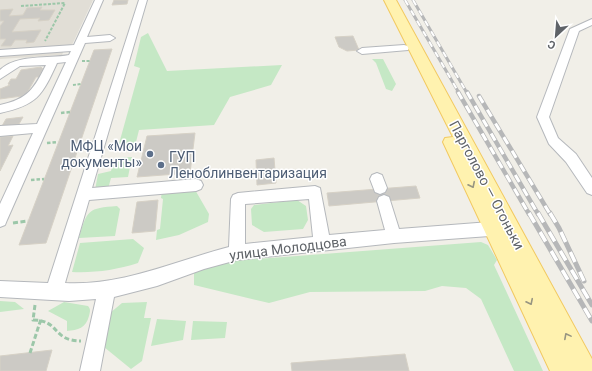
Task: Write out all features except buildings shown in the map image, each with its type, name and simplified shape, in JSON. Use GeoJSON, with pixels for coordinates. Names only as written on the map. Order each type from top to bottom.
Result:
{"type":"FeatureCollection","features":[{"type":"Feature","properties":{"kind":"main road","name":"Парголово — Огоньки"},"geometry":{"type":"LineString","coordinates":[[380,0],[404,48],[502,228],[585,371]]}},
{"type":"Feature","properties":{"kind":"main road","name":"Парголово — Огоньки"},"geometry":{"type":"LineString","coordinates":[[390,0],[502,228],[563,371]]}},
{"type":"Feature","properties":{"kind":"street"},"geometry":{"type":"LineString","coordinates":[[0,220],[99,0]]}},
{"type":"Feature","properties":{"kind":"street"},"geometry":{"type":"LineString","coordinates":[[54,291],[143,0]]}},
{"type":"Feature","properties":{"kind":"street"},"geometry":{"type":"LineString","coordinates":[[592,22],[575,29],[543,117],[553,141],[571,158],[592,189]]}},
{"type":"Feature","properties":{"kind":"street"},"geometry":{"type":"LineString","coordinates":[[0,76],[8,68],[18,63],[53,61],[77,48],[110,38]]}},
{"type":"Feature","properties":{"kind":"street"},"geometry":{"type":"LineString","coordinates":[[0,53],[77,48]]}},
{"type":"Feature","properties":{"kind":"street"},"geometry":{"type":"LineString","coordinates":[[362,51],[404,48]]}},
{"type":"Feature","properties":{"kind":"street"},"geometry":{"type":"LineString","coordinates":[[0,109],[22,104],[30,99],[37,92],[53,61]]}},
{"type":"Feature","properties":{"kind":"street"},"geometry":{"type":"LineString","coordinates":[[0,131],[42,128]]}},
{"type":"Feature","properties":{"kind":"street"},"geometry":{"type":"LineString","coordinates":[[83,195],[196,185]]}},
{"type":"Feature","properties":{"kind":"street"},"geometry":{"type":"LineString","coordinates":[[380,190],[394,236]]}},
{"type":"Feature","properties":{"kind":"street"},"geometry":{"type":"LineString","coordinates":[[237,252],[238,199],[315,192],[322,243]]}},
{"type":"Feature","properties":{"kind":"street","name":"улица Молодцова"},"geometry":{"type":"LineString","coordinates":[[0,289],[54,291],[108,290],[157,278],[204,261],[237,252],[394,236],[502,228]]}},
{"type":"Feature","properties":{"kind":"street"},"geometry":{"type":"LineString","coordinates":[[90,371],[108,290]]}},
{"type":"Feature","properties":{"kind":"path"},"geometry":{"type":"LineString","coordinates":[[21,6],[65,3],[40,51]]}},
{"type":"Feature","properties":{"kind":"path"},"geometry":{"type":"LineString","coordinates":[[30,353],[41,319]]}},
{"type":"Feature","properties":{"kind":"path"},"geometry":{"type":"LineString","coordinates":[[33,320],[41,319],[50,322],[65,339],[97,344]]}},
{"type":"Feature","properties":{"kind":"shaded area"},"geometry":{"type":"Polygon","coordinates":[[[0,0],[93,0],[72,45],[66,45],[62,55],[0,59],[0,0]]]}},
{"type":"Feature","properties":{"kind":"green space"},"geometry":{"type":"Polygon","coordinates":[[[148,33],[167,71],[282,65],[271,85],[230,97],[214,125],[139,130],[134,150],[117,151],[140,68],[134,66],[141,37],[148,33]]]}},
{"type":"Feature","properties":{"kind":"green space"},"geometry":{"type":"Polygon","coordinates":[[[372,59],[383,59],[396,84],[392,91],[386,89],[376,63],[372,59]]]}},
{"type":"Feature","properties":{"kind":"green space"},"geometry":{"type":"Polygon","coordinates":[[[132,157],[128,177],[111,178],[108,189],[95,190],[98,174],[111,171],[115,158],[132,157]]]}},
{"type":"Feature","properties":{"kind":"green space"},"geometry":{"type":"Polygon","coordinates":[[[194,188],[209,214],[208,222],[179,235],[156,240],[157,230],[160,229],[163,199],[161,198],[162,190],[194,188]]]}},
{"type":"Feature","properties":{"kind":"green space"},"geometry":{"type":"Polygon","coordinates":[[[297,200],[306,206],[308,220],[303,229],[264,232],[252,225],[251,209],[254,205],[297,200]]]}},
{"type":"Feature","properties":{"kind":"green space"},"geometry":{"type":"Polygon","coordinates":[[[117,206],[120,209],[115,236],[79,238],[84,221],[90,212],[100,208],[117,206]]]}},
{"type":"Feature","properties":{"kind":"green space"},"geometry":{"type":"Polygon","coordinates":[[[133,239],[144,248],[138,263],[122,268],[89,272],[72,272],[80,243],[133,239]]]}},
{"type":"Feature","properties":{"kind":"green space"},"geometry":{"type":"Polygon","coordinates":[[[481,242],[488,245],[497,260],[494,265],[543,371],[514,371],[481,299],[466,288],[442,286],[425,291],[310,292],[269,303],[194,285],[194,273],[218,262],[481,242]]]}},
{"type":"Feature","properties":{"kind":"green space"},"geometry":{"type":"Polygon","coordinates":[[[0,301],[15,302],[24,309],[0,312],[0,301]]]}},
{"type":"Feature","properties":{"kind":"green space"},"geometry":{"type":"Polygon","coordinates":[[[64,302],[88,306],[90,312],[88,320],[84,326],[75,330],[67,331],[67,321],[48,311],[64,302]]]}},
{"type":"Feature","properties":{"kind":"green space"},"geometry":{"type":"Polygon","coordinates":[[[147,302],[144,318],[151,318],[142,361],[131,369],[104,347],[110,313],[122,303],[147,302]]]}},
{"type":"Feature","properties":{"kind":"green space"},"geometry":{"type":"Polygon","coordinates":[[[157,319],[186,321],[183,340],[151,346],[157,319]]]}},
{"type":"Feature","properties":{"kind":"green space"},"geometry":{"type":"Polygon","coordinates":[[[193,321],[227,322],[225,338],[191,340],[193,321]]]}},
{"type":"Feature","properties":{"kind":"railway"},"geometry":{"type":"LineString","coordinates":[[405,0],[459,93]]}},
{"type":"Feature","properties":{"kind":"railway"},"geometry":{"type":"LineString","coordinates":[[413,0],[467,93]]}},
{"type":"Feature","properties":{"kind":"railway"},"geometry":{"type":"LineString","coordinates":[[458,92],[529,214]]}},
{"type":"Feature","properties":{"kind":"railway"},"geometry":{"type":"LineString","coordinates":[[467,92],[538,214]]}},
{"type":"Feature","properties":{"kind":"railway"},"geometry":{"type":"LineString","coordinates":[[479,96],[550,214]]}},
{"type":"Feature","properties":{"kind":"railway"},"geometry":{"type":"LineString","coordinates":[[529,213],[592,321]]}},
{"type":"Feature","properties":{"kind":"railway"},"geometry":{"type":"LineString","coordinates":[[538,213],[592,305]]}},
{"type":"Feature","properties":{"kind":"railway"},"geometry":{"type":"LineString","coordinates":[[550,213],[559,228],[584,281]]}},
{"type":"Feature","properties":{"kind":"place","name":"МФЦ «Мои документы»"},"geometry":{"type":"Point","coordinates":[150,154]}},
{"type":"Feature","properties":{"kind":"place","name":"ГУП Леноблинвентаризация"},"geometry":{"type":"Point","coordinates":[161,165]}}]}
